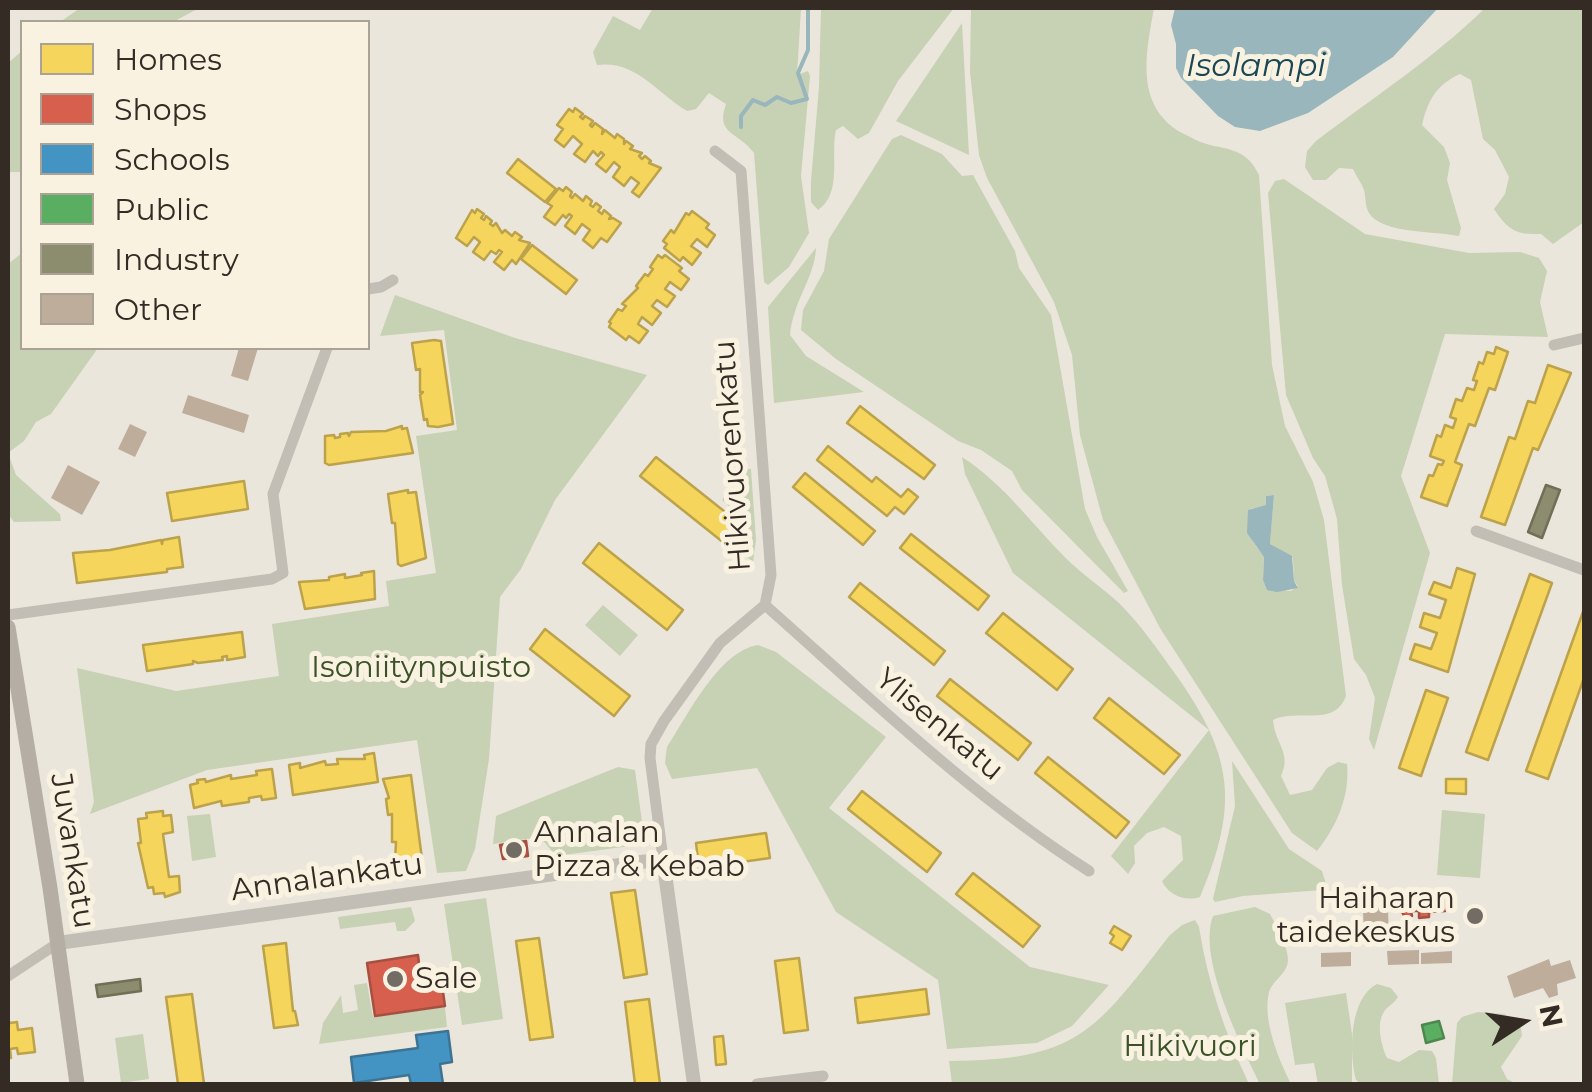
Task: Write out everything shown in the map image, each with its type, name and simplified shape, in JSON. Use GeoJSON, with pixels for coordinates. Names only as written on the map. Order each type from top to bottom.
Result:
{"type":"FeatureCollection","features":[{"type":"Feature","properties":{"kind":"main road","name":"Juvankatu"},"geometry":{"type":"LineString","coordinates":[[8,626],[77,1084]]}},
{"type":"Feature","properties":{"kind":"street","name":"Hikivuorenkatu"},"geometry":{"type":"LineString","coordinates":[[694,1084],[650,758],[652,744],[720,643],[765,606],[771,575],[740,171],[715,151]]}},
{"type":"Feature","properties":{"kind":"street"},"geometry":{"type":"LineString","coordinates":[[370,289],[393,280]]}},
{"type":"Feature","properties":{"kind":"street"},"geometry":{"type":"LineString","coordinates":[[1554,345],[1584,338]]}},
{"type":"Feature","properties":{"kind":"street"},"geometry":{"type":"LineString","coordinates":[[8,615],[272,579],[283,573],[273,494],[326,350]]}},
{"type":"Feature","properties":{"kind":"street"},"geometry":{"type":"LineString","coordinates":[[1476,531],[1584,570]]}},
{"type":"Feature","properties":{"kind":"street","name":"Ylisenkatu"},"geometry":{"type":"LineString","coordinates":[[765,606],[917,743],[1034,836],[1089,871]]}},
{"type":"Feature","properties":{"kind":"street","name":"Annalankatu"},"geometry":{"type":"LineString","coordinates":[[8,976],[58,943],[663,859]]}},
{"type":"Feature","properties":{"kind":"street"},"geometry":{"type":"LineString","coordinates":[[757,1084],[823,1076]]}},
{"type":"Feature","properties":{"kind":"green space"},"geometry":{"type":"Polygon","coordinates":[[[80,8],[199,8],[177,20],[63,20],[80,8]]]}},
{"type":"Feature","properties":{"kind":"green space"},"geometry":{"type":"Polygon","coordinates":[[[653,8],[801,8],[797,75],[808,71],[810,76],[801,176],[809,233],[789,267],[768,285],[764,282],[754,153],[723,122],[726,104],[709,93],[696,109],[687,111],[635,73],[597,65],[593,52],[613,16],[640,30],[653,8]]]}},
{"type":"Feature","properties":{"kind":"green space"},"geometry":{"type":"Polygon","coordinates":[[[821,8],[954,8],[898,81],[869,133],[858,139],[843,126],[836,130],[831,194],[818,210],[811,202],[811,181],[821,8]]]}},
{"type":"Feature","properties":{"kind":"green space"},"geometry":{"type":"Polygon","coordinates":[[[971,8],[1154,8],[1147,77],[1156,108],[1182,133],[1245,157],[1259,175],[1272,365],[1285,426],[1313,482],[1324,520],[1346,696],[1333,712],[1273,720],[1285,761],[1281,776],[1290,795],[1312,790],[1327,768],[1338,762],[1347,764],[1341,810],[1317,851],[1292,833],[1160,628],[1103,520],[1080,435],[1072,355],[1054,302],[987,178],[979,155],[970,72],[971,8]],[[1274,495],[1266,496],[1266,506],[1250,509],[1250,534],[1264,556],[1263,580],[1267,589],[1291,591],[1298,586],[1294,581],[1293,558],[1270,544],[1274,495]]]}},
{"type":"Feature","properties":{"kind":"green space"},"geometry":{"type":"Polygon","coordinates":[[[1485,8],[1584,8],[1584,222],[1553,244],[1541,234],[1513,230],[1494,209],[1505,194],[1509,177],[1495,150],[1483,139],[1471,80],[1460,74],[1434,94],[1422,125],[1444,147],[1450,163],[1447,180],[1461,228],[1459,236],[1385,225],[1369,213],[1364,190],[1353,169],[1339,168],[1326,180],[1313,180],[1305,167],[1307,151],[1316,141],[1424,61],[1485,8]]]}},
{"type":"Feature","properties":{"kind":"green space"},"geometry":{"type":"Polygon","coordinates":[[[962,23],[969,155],[896,121],[962,23]]]}},
{"type":"Feature","properties":{"kind":"green space"},"geometry":{"type":"Polygon","coordinates":[[[20,53],[20,172],[8,172],[8,63],[20,53]]]}},
{"type":"Feature","properties":{"kind":"green space"},"geometry":{"type":"Polygon","coordinates":[[[901,135],[942,154],[962,176],[973,175],[1015,251],[1019,268],[1051,315],[1085,509],[1128,591],[1124,593],[1022,490],[1012,471],[981,450],[958,441],[836,359],[801,330],[803,310],[824,271],[829,239],[892,139],[901,135]]]}},
{"type":"Feature","properties":{"kind":"green space"},"geometry":{"type":"Polygon","coordinates":[[[1284,179],[1365,234],[1469,253],[1520,252],[1539,258],[1547,271],[1540,302],[1548,337],[1445,334],[1401,476],[1430,553],[1374,750],[1369,739],[1375,698],[1354,659],[1337,519],[1325,476],[1313,458],[1286,395],[1268,193],[1275,181],[1284,179]]]}},
{"type":"Feature","properties":{"kind":"green space"},"geometry":{"type":"Polygon","coordinates":[[[816,248],[790,335],[806,356],[864,392],[774,403],[768,307],[816,248]]]}},
{"type":"Feature","properties":{"kind":"green space"},"geometry":{"type":"Polygon","coordinates":[[[20,255],[20,350],[97,350],[51,414],[36,422],[24,441],[8,453],[8,264],[20,255]]]}},
{"type":"Feature","properties":{"kind":"green space","name":"Isoniitynpuisto"},"geometry":{"type":"Polygon","coordinates":[[[395,295],[515,338],[647,375],[555,500],[521,569],[500,597],[489,759],[475,849],[466,871],[437,873],[417,740],[207,770],[90,814],[94,802],[77,668],[176,691],[279,676],[272,624],[389,606],[386,581],[436,573],[416,436],[457,430],[444,330],[380,336],[395,295]]]}},
{"type":"Feature","properties":{"kind":"green space"},"geometry":{"type":"Polygon","coordinates":[[[8,453],[16,475],[60,514],[61,521],[14,522],[8,514],[8,453]]]}},
{"type":"Feature","properties":{"kind":"green space"},"geometry":{"type":"Polygon","coordinates":[[[962,457],[1007,494],[1072,564],[1127,611],[1176,675],[1209,730],[1013,573],[965,474],[962,457]]]}},
{"type":"Feature","properties":{"kind":"green space"},"geometry":{"type":"Polygon","coordinates":[[[745,469],[751,469],[756,540],[753,562],[732,544],[747,522],[722,500],[745,469]]]}},
{"type":"Feature","properties":{"kind":"green space"},"geometry":{"type":"Polygon","coordinates":[[[603,605],[638,635],[620,656],[585,625],[603,605]]]}},
{"type":"Feature","properties":{"kind":"green space"},"geometry":{"type":"Polygon","coordinates":[[[758,645],[776,652],[886,737],[829,808],[1030,967],[1109,985],[1072,1026],[1037,1043],[947,1049],[938,980],[836,912],[757,768],[672,779],[665,763],[667,747],[695,702],[730,659],[758,645]]]}},
{"type":"Feature","properties":{"kind":"green space"},"geometry":{"type":"Polygon","coordinates":[[[1209,730],[1224,782],[1221,835],[1200,897],[1183,898],[1168,890],[1162,881],[1183,860],[1181,836],[1164,827],[1147,833],[1134,846],[1135,863],[1128,874],[1111,856],[1209,730]]]}},
{"type":"Feature","properties":{"kind":"green space"},"geometry":{"type":"Polygon","coordinates":[[[1232,761],[1289,849],[1322,871],[1326,884],[1322,890],[1215,902],[1235,806],[1232,761]]]}},
{"type":"Feature","properties":{"kind":"green space"},"geometry":{"type":"Polygon","coordinates":[[[618,767],[635,770],[645,844],[556,856],[540,837],[493,844],[496,816],[618,767]]]}},
{"type":"Feature","properties":{"kind":"green space"},"geometry":{"type":"Polygon","coordinates":[[[1442,810],[1485,814],[1480,878],[1437,875],[1442,810]]]}},
{"type":"Feature","properties":{"kind":"green space"},"geometry":{"type":"Polygon","coordinates":[[[210,814],[216,857],[192,861],[187,816],[210,814]]]}},
{"type":"Feature","properties":{"kind":"green space"},"geometry":{"type":"Polygon","coordinates":[[[486,898],[503,1019],[462,1025],[444,904],[486,898]]]}},
{"type":"Feature","properties":{"kind":"green space"},"geometry":{"type":"Polygon","coordinates":[[[411,907],[415,921],[405,931],[397,931],[395,922],[340,929],[338,917],[411,907]]]}},
{"type":"Feature","properties":{"kind":"green space"},"geometry":{"type":"Polygon","coordinates":[[[1255,907],[1270,914],[1287,954],[1287,966],[1270,988],[1267,1003],[1273,1040],[1291,1084],[1260,1084],[1223,1001],[1211,954],[1213,916],[1255,907]]]}},
{"type":"Feature","properties":{"kind":"green space","name":"Hikivuori"},"geometry":{"type":"Polygon","coordinates":[[[1195,920],[1218,1008],[1249,1084],[952,1084],[949,1061],[1027,1055],[1055,1047],[1079,1034],[1121,996],[1169,936],[1195,920]]]}},
{"type":"Feature","properties":{"kind":"green space"},"geometry":{"type":"Polygon","coordinates":[[[367,983],[373,1017],[445,1007],[447,1027],[319,1044],[323,1023],[341,995],[343,1013],[358,1010],[354,985],[367,983]]]}},
{"type":"Feature","properties":{"kind":"green space"},"geometry":{"type":"Polygon","coordinates":[[[1377,984],[1391,988],[1398,997],[1381,1020],[1381,1040],[1387,1058],[1399,1062],[1419,1050],[1432,1051],[1439,1084],[1361,1084],[1356,1080],[1352,1041],[1356,1013],[1368,991],[1377,984]]]}},
{"type":"Feature","properties":{"kind":"green space"},"geometry":{"type":"Polygon","coordinates":[[[1346,993],[1352,1034],[1352,1084],[1318,1084],[1314,1063],[1295,1065],[1285,1003],[1346,993]]]}},
{"type":"Feature","properties":{"kind":"green space"},"geometry":{"type":"Polygon","coordinates":[[[1478,1012],[1504,1014],[1520,1022],[1522,1036],[1501,1067],[1507,1079],[1517,1084],[1452,1084],[1457,1023],[1478,1012]]]}},
{"type":"Feature","properties":{"kind":"green space"},"geometry":{"type":"Polygon","coordinates":[[[143,1034],[149,1079],[121,1083],[115,1038],[143,1034]]]}},
{"type":"Feature","properties":{"kind":"water","name":"Isolampi"},"geometry":{"type":"Polygon","coordinates":[[[1175,8],[1438,8],[1393,57],[1308,113],[1260,131],[1235,127],[1218,116],[1181,78],[1176,68],[1171,25],[1175,8]]]}},
{"type":"Feature","properties":{"kind":"water"},"geometry":{"type":"Polygon","coordinates":[[[1274,495],[1270,544],[1292,556],[1298,588],[1277,592],[1267,590],[1263,580],[1264,557],[1247,533],[1248,510],[1266,505],[1266,496],[1274,495]]]}},
{"type":"Feature","properties":{"kind":"building: Homes"},"geometry":{"type":"Polygon","coordinates":[[[575,108],[583,114],[580,117],[593,121],[592,127],[595,123],[603,129],[602,134],[605,130],[615,138],[617,134],[624,144],[626,141],[633,146],[630,149],[642,153],[642,159],[645,156],[649,163],[661,168],[639,197],[632,192],[639,183],[631,177],[624,186],[613,177],[620,167],[614,162],[606,172],[596,164],[604,155],[601,152],[598,156],[593,151],[585,162],[574,154],[582,144],[573,136],[564,147],[555,140],[563,129],[557,125],[569,109],[573,112],[575,108]]]}},
{"type":"Feature","properties":{"kind":"building: Homes"},"geometry":{"type":"Polygon","coordinates":[[[518,159],[556,189],[545,202],[507,173],[518,159]]]}},
{"type":"Feature","properties":{"kind":"building: Homes"},"geometry":{"type":"Polygon","coordinates":[[[566,187],[572,198],[575,194],[583,201],[586,196],[592,201],[590,205],[596,203],[601,207],[598,211],[602,214],[604,210],[611,216],[609,219],[621,223],[607,242],[601,238],[593,248],[583,240],[590,230],[582,224],[575,234],[565,226],[572,216],[569,214],[555,225],[544,217],[552,206],[547,203],[559,188],[563,191],[566,187]]]}},
{"type":"Feature","properties":{"kind":"building: Homes"},"geometry":{"type":"Polygon","coordinates":[[[477,209],[484,214],[481,218],[486,216],[493,226],[496,223],[502,233],[505,230],[512,236],[515,232],[522,237],[519,240],[530,243],[516,264],[512,260],[504,270],[494,262],[502,252],[499,250],[496,254],[491,251],[484,260],[473,252],[480,242],[474,237],[467,246],[456,238],[472,210],[475,213],[477,209]]]}},
{"type":"Feature","properties":{"kind":"building: Homes"},"geometry":{"type":"Polygon","coordinates":[[[692,211],[709,224],[706,228],[715,235],[707,247],[697,239],[691,246],[701,253],[692,265],[664,248],[667,244],[663,241],[692,211]]]}},
{"type":"Feature","properties":{"kind":"building: Homes"},"geometry":{"type":"Polygon","coordinates":[[[532,245],[577,280],[566,294],[521,259],[532,245]]]}},
{"type":"Feature","properties":{"kind":"building: Homes"},"geometry":{"type":"Polygon","coordinates":[[[658,255],[665,255],[682,268],[679,271],[689,279],[681,290],[670,282],[665,289],[675,296],[667,307],[657,300],[652,306],[661,313],[652,325],[642,317],[638,324],[648,331],[639,343],[629,336],[626,340],[609,327],[609,322],[618,309],[622,311],[626,306],[622,304],[645,274],[648,276],[658,255]]]}},
{"type":"Feature","properties":{"kind":"building: Homes"},"geometry":{"type":"Polygon","coordinates":[[[441,341],[453,424],[438,427],[428,426],[427,419],[424,420],[420,369],[416,370],[412,343],[441,341]]]}},
{"type":"Feature","properties":{"kind":"building: Homes"},"geometry":{"type":"Polygon","coordinates":[[[1496,347],[1508,352],[1495,390],[1489,388],[1475,426],[1469,424],[1455,462],[1462,465],[1447,506],[1421,497],[1429,475],[1433,476],[1438,464],[1444,461],[1430,456],[1437,435],[1441,437],[1445,425],[1453,428],[1456,419],[1450,417],[1456,399],[1462,401],[1467,388],[1474,390],[1479,362],[1483,364],[1487,352],[1494,354],[1496,347]]]}},
{"type":"Feature","properties":{"kind":"building: Homes"},"geometry":{"type":"Polygon","coordinates":[[[1548,365],[1571,373],[1538,450],[1533,448],[1505,525],[1481,517],[1509,437],[1515,439],[1528,401],[1535,403],[1548,365]]]}},
{"type":"Feature","properties":{"kind":"building: Homes"},"geometry":{"type":"Polygon","coordinates":[[[860,406],[935,465],[924,479],[847,423],[860,406]]]}},
{"type":"Feature","properties":{"kind":"building: Homes"},"geometry":{"type":"Polygon","coordinates":[[[407,428],[413,453],[325,463],[325,436],[335,438],[340,434],[349,436],[351,432],[386,431],[407,428]]]}},
{"type":"Feature","properties":{"kind":"building: Homes"},"geometry":{"type":"Polygon","coordinates":[[[828,446],[872,482],[876,477],[901,497],[908,489],[918,497],[904,514],[895,507],[887,516],[817,460],[828,446]]]}},
{"type":"Feature","properties":{"kind":"building: Homes"},"geometry":{"type":"Polygon","coordinates":[[[656,457],[739,523],[724,543],[640,476],[656,457]]]}},
{"type":"Feature","properties":{"kind":"building: Homes"},"geometry":{"type":"Polygon","coordinates":[[[805,473],[875,531],[863,545],[793,487],[805,473]]]}},
{"type":"Feature","properties":{"kind":"building: Homes"},"geometry":{"type":"Polygon","coordinates":[[[244,481],[248,509],[172,521],[167,493],[244,481]]]}},
{"type":"Feature","properties":{"kind":"building: Homes"},"geometry":{"type":"Polygon","coordinates":[[[416,492],[426,558],[401,566],[388,494],[416,492]]]}},
{"type":"Feature","properties":{"kind":"building: Homes"},"geometry":{"type":"Polygon","coordinates":[[[911,534],[989,596],[978,610],[900,548],[911,534]]]}},
{"type":"Feature","properties":{"kind":"building: Homes"},"geometry":{"type":"Polygon","coordinates":[[[179,537],[183,567],[77,583],[73,553],[161,540],[162,544],[163,540],[179,537]]]}},
{"type":"Feature","properties":{"kind":"building: Homes"},"geometry":{"type":"Polygon","coordinates":[[[599,543],[683,610],[667,630],[583,563],[599,543]]]}},
{"type":"Feature","properties":{"kind":"building: Homes"},"geometry":{"type":"Polygon","coordinates":[[[1457,568],[1475,574],[1448,672],[1410,659],[1415,644],[1431,649],[1437,633],[1420,627],[1424,613],[1440,618],[1446,600],[1429,594],[1434,582],[1451,588],[1457,568]]]}},
{"type":"Feature","properties":{"kind":"building: Homes"},"geometry":{"type":"Polygon","coordinates":[[[374,571],[375,599],[305,609],[299,582],[374,571]]]}},
{"type":"Feature","properties":{"kind":"building: Homes"},"geometry":{"type":"Polygon","coordinates":[[[1530,574],[1552,583],[1488,760],[1466,752],[1530,574]]]}},
{"type":"Feature","properties":{"kind":"building: Homes"},"geometry":{"type":"Polygon","coordinates":[[[860,583],[945,651],[934,665],[849,597],[860,583]]]}},
{"type":"Feature","properties":{"kind":"building: Homes"},"geometry":{"type":"Polygon","coordinates":[[[1584,609],[1584,678],[1548,779],[1526,771],[1584,609]]]}},
{"type":"Feature","properties":{"kind":"building: Homes"},"geometry":{"type":"Polygon","coordinates":[[[1003,613],[1073,669],[1057,690],[986,633],[1003,613]]]}},
{"type":"Feature","properties":{"kind":"building: Homes"},"geometry":{"type":"Polygon","coordinates":[[[545,629],[630,696],[614,716],[530,649],[545,629]]]}},
{"type":"Feature","properties":{"kind":"building: Homes"},"geometry":{"type":"Polygon","coordinates":[[[242,632],[245,657],[227,660],[227,656],[223,660],[193,661],[147,671],[143,645],[242,632]]]}},
{"type":"Feature","properties":{"kind":"building: Homes"},"geometry":{"type":"Polygon","coordinates":[[[950,679],[1031,743],[1018,760],[937,696],[950,679]]]}},
{"type":"Feature","properties":{"kind":"building: Homes"},"geometry":{"type":"Polygon","coordinates":[[[1426,690],[1448,698],[1421,776],[1399,768],[1426,690]]]}},
{"type":"Feature","properties":{"kind":"building: Homes"},"geometry":{"type":"Polygon","coordinates":[[[1109,698],[1180,755],[1164,774],[1094,718],[1109,698]]]}},
{"type":"Feature","properties":{"kind":"building: Homes"},"geometry":{"type":"Polygon","coordinates":[[[374,753],[378,782],[293,795],[289,765],[300,763],[300,768],[325,761],[326,765],[338,764],[337,759],[365,759],[364,755],[374,753]]]}},
{"type":"Feature","properties":{"kind":"building: Homes"},"geometry":{"type":"Polygon","coordinates":[[[1048,757],[1129,822],[1116,838],[1035,773],[1048,757]]]}},
{"type":"Feature","properties":{"kind":"building: Homes"},"geometry":{"type":"Polygon","coordinates":[[[272,769],[276,798],[262,800],[261,796],[249,798],[249,802],[222,806],[221,801],[194,808],[190,785],[198,783],[197,780],[206,782],[231,775],[231,779],[272,769]]]}},
{"type":"Feature","properties":{"kind":"building: Homes"},"geometry":{"type":"Polygon","coordinates":[[[411,775],[422,859],[395,862],[392,814],[388,815],[389,798],[383,779],[411,775]]]}},
{"type":"Feature","properties":{"kind":"building: Homes"},"geometry":{"type":"Polygon","coordinates":[[[1446,779],[1466,779],[1466,794],[1446,793],[1446,779]]]}},
{"type":"Feature","properties":{"kind":"building: Homes"},"geometry":{"type":"Polygon","coordinates":[[[862,791],[941,853],[927,872],[848,809],[862,791]]]}},
{"type":"Feature","properties":{"kind":"building: Homes"},"geometry":{"type":"Polygon","coordinates":[[[163,811],[163,816],[171,815],[173,832],[163,834],[169,877],[179,876],[180,892],[165,897],[164,893],[154,894],[153,887],[148,888],[138,843],[138,819],[147,818],[146,813],[163,811]]]}},
{"type":"Feature","properties":{"kind":"building: Homes"},"geometry":{"type":"Polygon","coordinates":[[[766,833],[770,858],[699,868],[696,843],[766,833]]]}},
{"type":"Feature","properties":{"kind":"building: Homes"},"geometry":{"type":"Polygon","coordinates":[[[973,873],[1040,926],[1023,947],[956,894],[973,873]]]}},
{"type":"Feature","properties":{"kind":"building: Homes"},"geometry":{"type":"Polygon","coordinates":[[[635,890],[647,974],[624,978],[611,893],[635,890]]]}},
{"type":"Feature","properties":{"kind":"building: Homes"},"geometry":{"type":"Polygon","coordinates":[[[1114,926],[1131,936],[1122,950],[1110,943],[1114,926]]]}},
{"type":"Feature","properties":{"kind":"building: Homes"},"geometry":{"type":"Polygon","coordinates":[[[539,938],[553,1037],[530,1040],[516,941],[539,938]]]}},
{"type":"Feature","properties":{"kind":"building: Homes"},"geometry":{"type":"Polygon","coordinates":[[[286,943],[298,1025],[274,1028],[263,946],[286,943]]]}},
{"type":"Feature","properties":{"kind":"building: Homes"},"geometry":{"type":"Polygon","coordinates":[[[799,958],[808,1030],[784,1033],[775,961],[799,958]]]}},
{"type":"Feature","properties":{"kind":"building: Homes"},"geometry":{"type":"Polygon","coordinates":[[[926,989],[929,1014],[858,1023],[855,998],[926,989]]]}},
{"type":"Feature","properties":{"kind":"building: Homes"},"geometry":{"type":"Polygon","coordinates":[[[192,994],[204,1084],[178,1084],[166,997],[192,994]]]}},
{"type":"Feature","properties":{"kind":"building: Homes"},"geometry":{"type":"Polygon","coordinates":[[[649,999],[660,1084],[635,1084],[625,1002],[649,999]]]}},
{"type":"Feature","properties":{"kind":"building: Homes"},"geometry":{"type":"Polygon","coordinates":[[[8,1020],[17,1022],[18,1030],[32,1028],[35,1052],[18,1054],[17,1048],[10,1049],[8,1058],[8,1020]]]}},
{"type":"Feature","properties":{"kind":"building: Homes"},"geometry":{"type":"Polygon","coordinates":[[[723,1036],[726,1064],[716,1065],[714,1037],[723,1036]]]}},
{"type":"Feature","properties":{"kind":"building: Shops","name":"Annalan Pizza & Kebab"},"geometry":{"type":"Polygon","coordinates":[[[526,841],[528,856],[503,859],[500,845],[526,841]]]}},
{"type":"Feature","properties":{"kind":"building: Shops"},"geometry":{"type":"Polygon","coordinates":[[[1444,893],[1445,911],[1429,912],[1429,917],[1419,918],[1419,911],[1411,911],[1412,916],[1405,917],[1402,912],[1401,895],[1444,893]]]}},
{"type":"Feature","properties":{"kind":"building: Shops"},"geometry":{"type":"Polygon","coordinates":[[[418,955],[421,980],[441,978],[445,1006],[375,1016],[367,963],[418,955]]]}},
{"type":"Feature","properties":{"kind":"building: Schools"},"geometry":{"type":"Polygon","coordinates":[[[448,1031],[452,1062],[440,1064],[443,1084],[411,1084],[409,1075],[354,1083],[351,1057],[418,1048],[416,1035],[448,1031]]]}},
{"type":"Feature","properties":{"kind":"building: Public"},"geometry":{"type":"Polygon","coordinates":[[[1439,1021],[1444,1038],[1426,1043],[1422,1025],[1439,1021]]]}},
{"type":"Feature","properties":{"kind":"building: Industry"},"geometry":{"type":"Polygon","coordinates":[[[1546,485],[1560,490],[1542,538],[1528,532],[1546,485]]]}},
{"type":"Feature","properties":{"kind":"building: Industry"},"geometry":{"type":"Polygon","coordinates":[[[140,979],[141,991],[98,997],[96,985],[140,979]]]}},
{"type":"Feature","properties":{"kind":"building: Other"},"geometry":{"type":"Polygon","coordinates":[[[238,350],[257,350],[248,381],[231,376],[238,350]]]}},
{"type":"Feature","properties":{"kind":"building: Other"},"geometry":{"type":"Polygon","coordinates":[[[188,395],[249,415],[244,433],[182,413],[188,395]]]}},
{"type":"Feature","properties":{"kind":"building: Other"},"geometry":{"type":"Polygon","coordinates":[[[130,424],[147,432],[135,457],[118,449],[130,424]]]}},
{"type":"Feature","properties":{"kind":"building: Other"},"geometry":{"type":"Polygon","coordinates":[[[68,465],[100,482],[82,515],[51,498],[68,465]]]}},
{"type":"Feature","properties":{"kind":"building: Other"},"geometry":{"type":"Polygon","coordinates":[[[1388,907],[1389,945],[1364,946],[1363,908],[1388,907]]]}},
{"type":"Feature","properties":{"kind":"building: Other"},"geometry":{"type":"Polygon","coordinates":[[[1419,950],[1419,964],[1388,965],[1387,951],[1419,950]]]}},
{"type":"Feature","properties":{"kind":"building: Other"},"geometry":{"type":"Polygon","coordinates":[[[1452,951],[1452,963],[1421,964],[1421,953],[1452,951]]]}},
{"type":"Feature","properties":{"kind":"building: Other"},"geometry":{"type":"Polygon","coordinates":[[[1351,952],[1351,966],[1321,967],[1321,953],[1351,952]]]}},
{"type":"Feature","properties":{"kind":"building: Other"},"geometry":{"type":"Polygon","coordinates":[[[1549,959],[1551,966],[1570,960],[1576,978],[1557,984],[1558,995],[1549,998],[1543,988],[1514,998],[1507,976],[1549,959]]]}},
{"type":"Feature","properties":{"kind":"waterway"},"geometry":{"type":"LineString","coordinates":[[741,127],[741,116],[753,100],[765,105],[777,97],[791,103],[807,99],[798,73],[808,50],[808,8]]}},
{"type":"Feature","properties":{"kind":"place","name":"Annalan Pizza & Kebab"},"geometry":{"type":"Point","coordinates":[514,850]}},
{"type":"Feature","properties":{"kind":"place","name":"Haiharan taidekeskus"},"geometry":{"type":"Point","coordinates":[1475,916]}},
{"type":"Feature","properties":{"kind":"place","name":"Sale"},"geometry":{"type":"Point","coordinates":[395,979]}}]}
